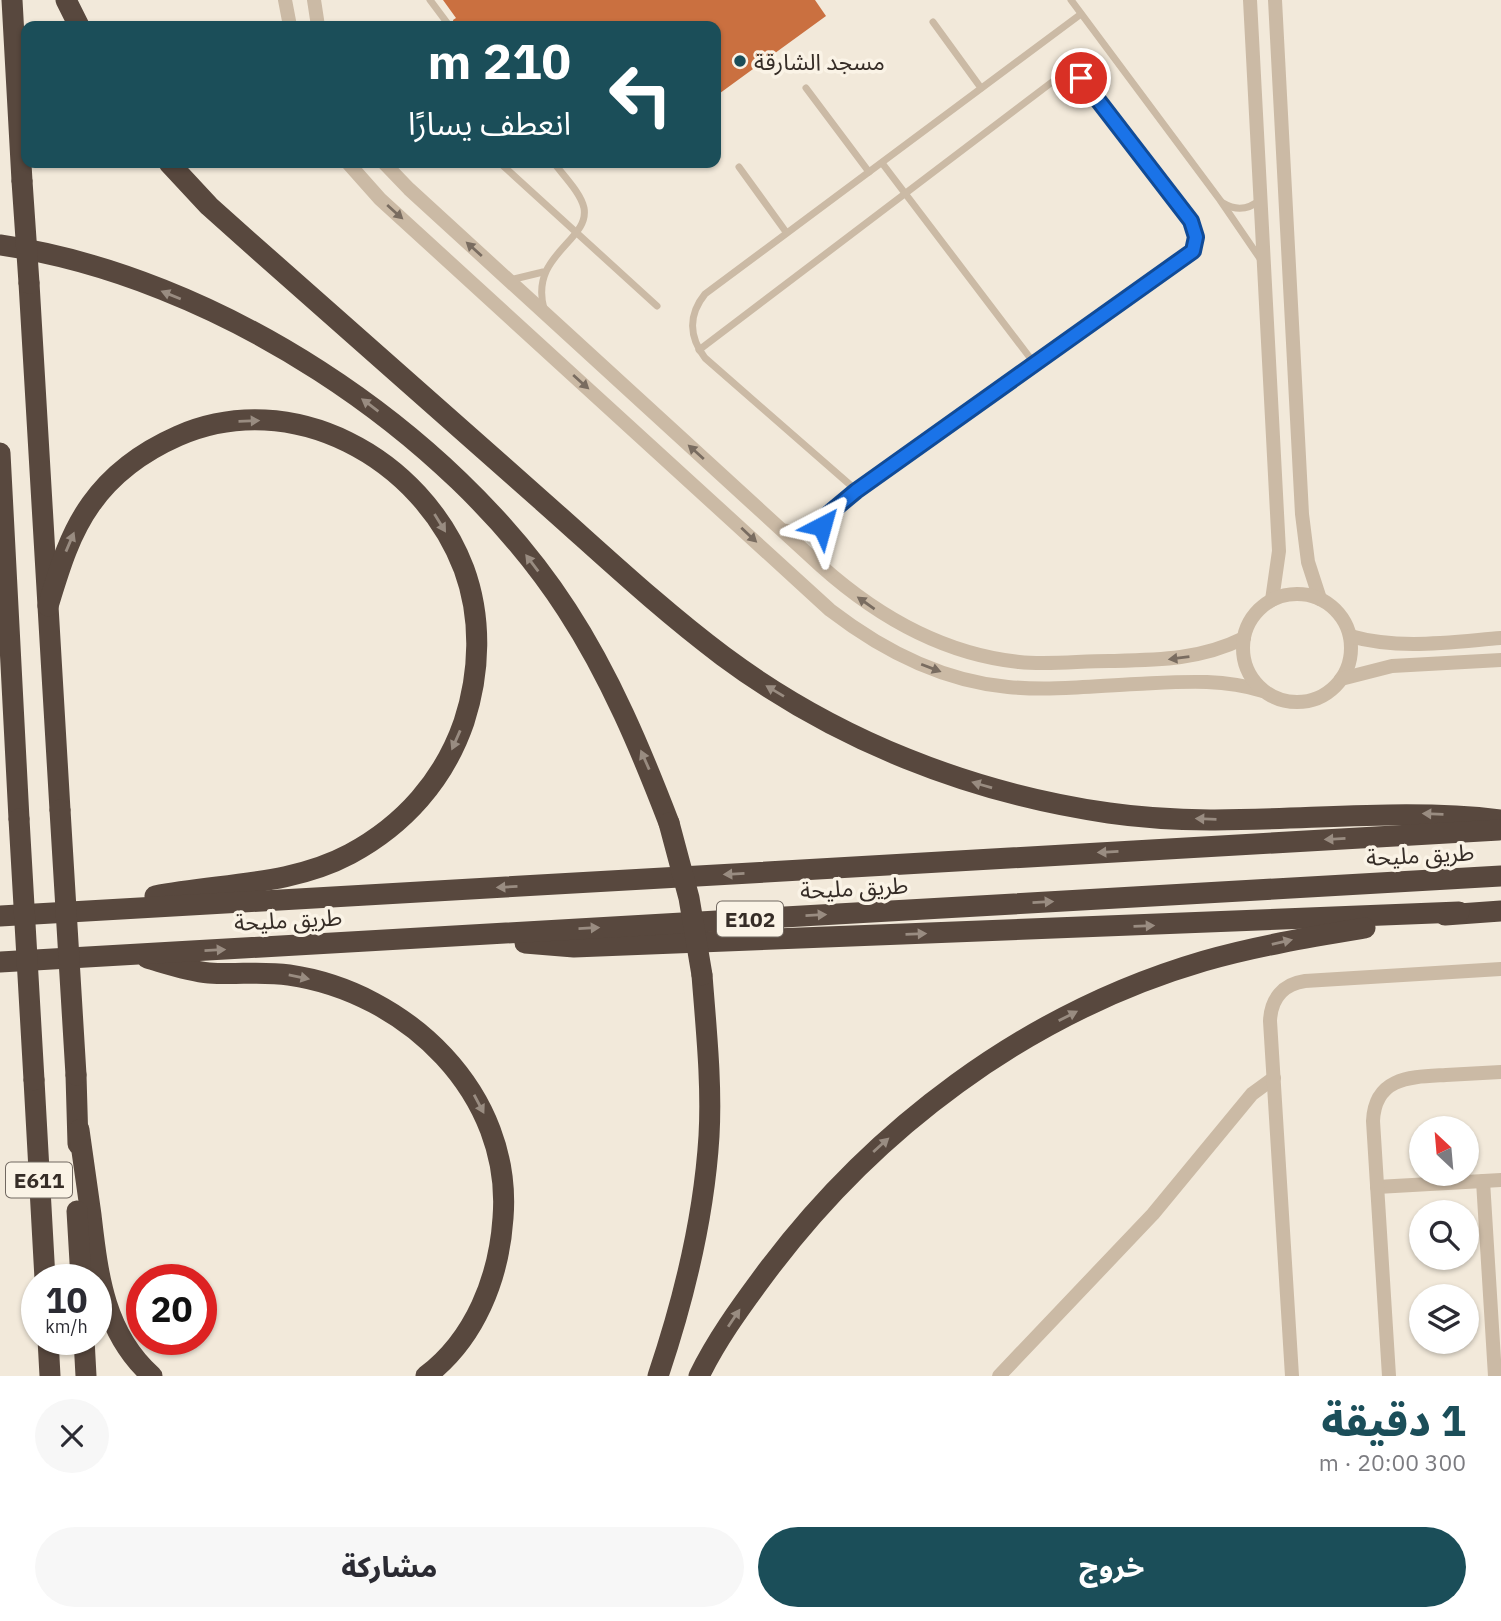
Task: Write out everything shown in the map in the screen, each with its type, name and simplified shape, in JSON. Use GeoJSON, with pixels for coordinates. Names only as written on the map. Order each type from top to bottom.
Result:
{"type":"FeatureCollection","features":[{"type":"Feature","properties":{"kind":"highway"},"geometry":{"type":"LineString","coordinates":[[12,0],[21,163]]}},
{"type":"Feature","properties":{"kind":"highway"},"geometry":{"type":"LineString","coordinates":[[66,0],[76,21]]}},
{"type":"Feature","properties":{"kind":"highway"},"geometry":{"type":"LineString","coordinates":[[21,168],[79,1130],[95,1260],[103,1297],[127,1347],[152,1376]]}},
{"type":"Feature","properties":{"kind":"highway"},"geometry":{"type":"LineString","coordinates":[[174,168],[209,206],[681,623],[766,687],[860,738],[958,778],[1010,793],[1112,813],[1215,820],[1416,814],[1501,820]]}},
{"type":"Feature","properties":{"kind":"highway"},"geometry":{"type":"LineString","coordinates":[[0,245],[23,248],[110,271],[194,304],[268,339],[337,381],[402,430],[462,484],[517,544],[566,608],[597,660],[624,713],[670,824],[689,898],[702,975],[708,1055],[709,1134],[704,1188],[683,1293],[658,1376]]}},
{"type":"Feature","properties":{"kind":"highway"},"geometry":{"type":"LineString","coordinates":[[48,606],[61,563],[76,529],[92,503],[112,480],[135,460],[161,444],[219,424],[249,420],[309,426],[338,436],[388,466],[414,489],[433,511],[451,540],[464,570],[473,603],[477,659],[470,703],[460,734],[445,764],[427,792],[404,817],[368,843],[319,868],[286,878],[176,892],[103,910]]}},
{"type":"Feature","properties":{"kind":"highway","name":"E611"},"geometry":{"type":"LineString","coordinates":[[0,453],[44,1264]]}},
{"type":"Feature","properties":{"kind":"highway","name":"طريق مليحة"},"geometry":{"type":"LineString","coordinates":[[0,916],[1501,830]]}},
{"type":"Feature","properties":{"kind":"highway","name":"طريق مليحة"},"geometry":{"type":"LineString","coordinates":[[0,962],[1501,876]]}},
{"type":"Feature","properties":{"kind":"highway"},"geometry":{"type":"LineString","coordinates":[[432,937],[574,947],[1501,911]]}},
{"type":"Feature","properties":{"kind":"highway"},"geometry":{"type":"LineString","coordinates":[[699,1376],[727,1328],[757,1285],[830,1195],[859,1165],[917,1114],[1009,1049],[1104,999],[1204,961],[1296,939],[1459,912]]}},
{"type":"Feature","properties":{"kind":"highway"},"geometry":{"type":"LineString","coordinates":[[135,955],[191,971],[290,975],[346,990],[373,1002],[414,1028],[443,1054],[462,1076],[486,1117],[494,1139],[503,1185],[502,1233],[494,1272],[480,1310],[449,1354],[426,1376]]}},
{"type":"Feature","properties":{"kind":"highway"},"geometry":{"type":"LineString","coordinates":[[79,1130],[77,1205],[80,1264]]}},
{"type":"Feature","properties":{"kind":"highway"},"geometry":{"type":"LineString","coordinates":[[49,1355],[50,1376]]}},
{"type":"Feature","properties":{"kind":"highway"},"geometry":{"type":"LineString","coordinates":[[85,1355],[86,1376]]}},
{"type":"Feature","properties":{"kind":"street"},"geometry":{"type":"LineString","coordinates":[[285,0],[289,21]]}},
{"type":"Feature","properties":{"kind":"street"},"geometry":{"type":"LineString","coordinates":[[314,0],[316,21]]}},
{"type":"Feature","properties":{"kind":"street"},"geometry":{"type":"LineString","coordinates":[[1250,0],[1279,551],[1272,600]]}},
{"type":"Feature","properties":{"kind":"street"},"geometry":{"type":"LineString","coordinates":[[1275,0],[1304,538],[1308,562],[1320,599]]}},
{"type":"Feature","properties":{"kind":"street"},"geometry":{"type":"LineString","coordinates":[[352,168],[380,199],[830,610],[872,640],[895,653],[952,676],[1007,687],[1047,688],[1200,681],[1236,684],[1290,702],[1309,701],[1327,693],[1341,679],[1351,654],[1350,636],[1342,618],[1320,599],[1301,594],[1272,600],[1256,612],[1251,620],[1244,638],[1243,658],[1250,676],[1263,691]]}},
{"type":"Feature","properties":{"kind":"street"},"geometry":{"type":"LineString","coordinates":[[389,168],[821,566],[869,605],[912,630],[956,648],[1021,662],[1176,659],[1215,651],[1244,638]]}},
{"type":"Feature","properties":{"kind":"street"},"geometry":{"type":"LineString","coordinates":[[483,293],[503,276]]}},
{"type":"Feature","properties":{"kind":"street"},"geometry":{"type":"LineString","coordinates":[[551,354],[566,333]]}},
{"type":"Feature","properties":{"kind":"street"},"geometry":{"type":"LineString","coordinates":[[1350,636],[1372,642],[1405,645],[1501,638]]}},
{"type":"Feature","properties":{"kind":"street"},"geometry":{"type":"LineString","coordinates":[[1341,679],[1392,666],[1501,660]]}},
{"type":"Feature","properties":{"kind":"street"},"geometry":{"type":"LineString","coordinates":[[1292,1376],[1270,1013],[1279,994],[1291,985],[1305,981],[1501,969]]}},
{"type":"Feature","properties":{"kind":"street"},"geometry":{"type":"LineString","coordinates":[[1389,1376],[1374,1112],[1384,1091],[1397,1081],[1413,1077],[1501,1072]]}},
{"type":"Feature","properties":{"kind":"street"},"geometry":{"type":"LineString","coordinates":[[999,1376],[1153,1214],[1252,1094],[1274,1078]]}},
{"type":"Feature","properties":{"kind":"street"},"geometry":{"type":"LineString","coordinates":[[1377,1187],[1501,1180]]}},
{"type":"Feature","properties":{"kind":"street"},"geometry":{"type":"LineString","coordinates":[[1483,1181],[1495,1376]]}},
{"type":"Feature","properties":{"kind":"lane"},"geometry":{"type":"LineString","coordinates":[[430,0],[446,21]]}},
{"type":"Feature","properties":{"kind":"lane"},"geometry":{"type":"LineString","coordinates":[[1071,0],[1264,263]]}},
{"type":"Feature","properties":{"kind":"lane"},"geometry":{"type":"LineString","coordinates":[[856,491],[705,358],[699,350],[692,328],[699,301],[786,232],[1081,14]]}},
{"type":"Feature","properties":{"kind":"lane"},"geometry":{"type":"LineString","coordinates":[[933,22],[981,89]]}},
{"type":"Feature","properties":{"kind":"lane"},"geometry":{"type":"LineString","coordinates":[[699,350],[1060,75],[1068,72],[1081,78],[1191,221],[1196,237],[1193,251],[856,491],[820,521],[795,528],[777,526]]}},
{"type":"Feature","properties":{"kind":"lane"},"geometry":{"type":"LineString","coordinates":[[806,88],[869,172]]}},
{"type":"Feature","properties":{"kind":"lane"},"geometry":{"type":"LineString","coordinates":[[882,163],[1034,363]]}},
{"type":"Feature","properties":{"kind":"lane"},"geometry":{"type":"LineString","coordinates":[[739,167],[786,232]]}},
{"type":"Feature","properties":{"kind":"lane"},"geometry":{"type":"LineString","coordinates":[[506,168],[657,306]]}},
{"type":"Feature","properties":{"kind":"lane"},"geometry":{"type":"LineString","coordinates":[[545,313],[541,297],[543,272],[583,220],[584,208],[557,168]]}},
{"type":"Feature","properties":{"kind":"lane"},"geometry":{"type":"LineString","coordinates":[[1220,200],[1229,207],[1241,209],[1260,200]]}},
{"type":"Feature","properties":{"kind":"lane"},"geometry":{"type":"LineString","coordinates":[[503,276],[543,272]]}},
{"type":"Feature","properties":{"kind":"lane"},"geometry":{"type":"LineString","coordinates":[[820,521],[821,566]]}},
{"type":"Feature","properties":{"kind":"building","name":"مسجد الشارقة"},"geometry":{"type":"Polygon","coordinates":[[[443,0],[815,0],[826,16],[721,92],[721,21],[453,21],[456,18],[443,0]]]}},
{"type":"Feature","properties":{"kind":"place","name":"مسجد الشارقة"},"geometry":{"type":"Point","coordinates":[740,61]}},
{"type":"Feature","properties":{"kind":"route"},"geometry":{"type":"LineString","coordinates":[[822,526],[820,521],[856,491],[1193,251],[1196,237],[1191,221],[1081,78]]}}]}
